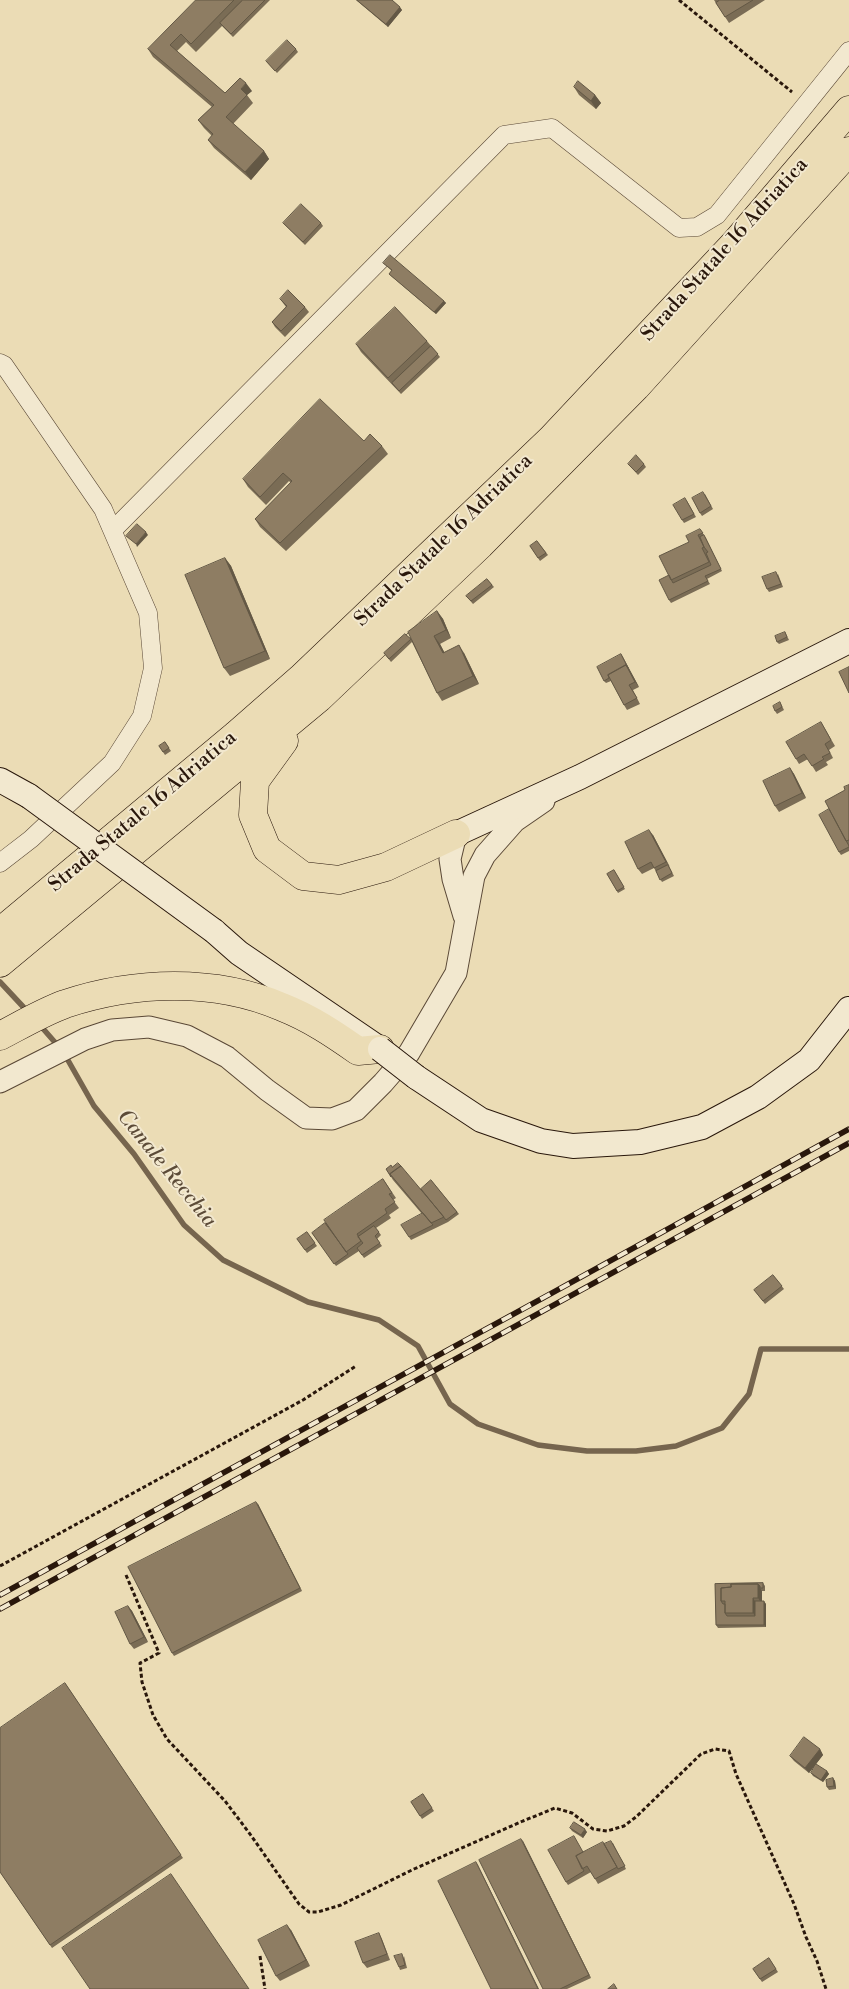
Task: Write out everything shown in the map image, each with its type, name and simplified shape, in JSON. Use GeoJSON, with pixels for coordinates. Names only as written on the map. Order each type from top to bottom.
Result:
{"type":"FeatureCollection","features":[{"type":"Feature","properties":{"kind":"highway","name":"Strada Statale 16 Adriatica"},"geometry":{"type":"LineString","coordinates":[[4,950],[236,735],[301,678],[552,438],[735,243],[849,110]]}},
{"type":"Feature","properties":{"kind":"highway","name":"Strada Statale 16 Adriatica"},"geometry":{"type":"LineString","coordinates":[[4,950],[319,698],[480,545],[636,387],[849,151]]}},
{"type":"Feature","properties":{"kind":"highway"},"geometry":{"type":"LineString","coordinates":[[319,698],[270,758],[255,780],[253,815],[267,849],[302,876],[339,880],[386,867],[456,834]]}},
{"type":"Feature","properties":{"kind":"highway"},"geometry":{"type":"LineString","coordinates":[[7,1032],[64,1004],[117,991],[172,986],[229,990],[282,1006],[329,1030],[358,1051],[380,1049]]}},
{"type":"Feature","properties":{"kind":"main road"},"geometry":{"type":"LineString","coordinates":[[456,834],[580,777],[849,641]]}},
{"type":"Feature","properties":{"kind":"main road"},"geometry":{"type":"LineString","coordinates":[[0,780],[29,796],[214,931],[239,954],[380,1049],[416,1077],[481,1120],[541,1142],[573,1146],[640,1142],[702,1127],[758,1097],[809,1060],[849,1009]]}},
{"type":"Feature","properties":{"kind":"street"},"geometry":{"type":"LineString","coordinates":[[113,530],[504,135],[552,128],[679,228],[697,227],[717,215],[849,51]]}},
{"type":"Feature","properties":{"kind":"street"},"geometry":{"type":"LineString","coordinates":[[0,363],[4,365],[97,501],[113,530],[148,613],[154,668],[142,716],[112,763],[31,839],[0,863]]}},
{"type":"Feature","properties":{"kind":"street"},"geometry":{"type":"LineString","coordinates":[[0,1082],[85,1039],[112,1030],[149,1027],[187,1036],[227,1057],[267,1090],[306,1118],[332,1119],[356,1110],[383,1083],[408,1053],[456,974],[474,876],[485,855],[515,821],[580,777]]}},
{"type":"Feature","properties":{"kind":"street"},"geometry":{"type":"LineString","coordinates":[[456,834],[470,850],[474,876]]}},
{"type":"Feature","properties":{"kind":"street"},"geometry":{"type":"LineString","coordinates":[[456,834],[450,859],[453,879],[465,920]]}},
{"type":"Feature","properties":{"kind":"path"},"geometry":{"type":"LineString","coordinates":[[679,0],[806,104]]}},
{"type":"Feature","properties":{"kind":"path"},"geometry":{"type":"LineString","coordinates":[[0,1566],[302,1400],[356,1366]]}},
{"type":"Feature","properties":{"kind":"path"},"geometry":{"type":"LineString","coordinates":[[126,1575],[159,1653],[140,1663],[142,1682],[153,1715],[167,1739],[225,1802],[299,1904],[308,1912],[318,1912],[341,1905],[414,1869],[556,1808],[572,1813],[594,1829],[607,1831],[624,1826],[636,1817],[701,1754],[715,1749],[729,1751],[736,1774],[794,1904],[826,1989]]}},
{"type":"Feature","properties":{"kind":"path"},"geometry":{"type":"LineString","coordinates":[[260,1956],[265,1989]]}},
{"type":"Feature","properties":{"kind":"building"},"geometry":{"type":"Polygon","coordinates":[[[196,0],[234,0],[191,44],[181,34],[170,45],[225,93],[240,78],[246,83],[241,89],[247,95],[226,117],[264,151],[245,172],[208,140],[213,134],[198,120],[214,105],[148,49],[196,0]]]}},
{"type":"Feature","properties":{"kind":"building"},"geometry":{"type":"Polygon","coordinates":[[[243,0],[265,0],[231,34],[220,23],[243,0]]]}},
{"type":"Feature","properties":{"kind":"building"},"geometry":{"type":"Polygon","coordinates":[[[357,0],[392,0],[400,7],[386,24],[357,0]]]}},
{"type":"Feature","properties":{"kind":"building"},"geometry":{"type":"Polygon","coordinates":[[[720,0],[753,0],[725,17],[716,3],[720,0]]]}},
{"type":"Feature","properties":{"kind":"building"},"geometry":{"type":"Polygon","coordinates":[[[287,40],[296,49],[275,71],[266,61],[287,40]]]}},
{"type":"Feature","properties":{"kind":"building"},"geometry":{"type":"Polygon","coordinates":[[[578,81],[595,95],[591,101],[574,87],[578,81]]]}},
{"type":"Feature","properties":{"kind":"building"},"geometry":{"type":"Polygon","coordinates":[[[301,204],[321,223],[303,242],[283,223],[301,204]]]}},
{"type":"Feature","properties":{"kind":"building"},"geometry":{"type":"Polygon","coordinates":[[[390,255],[444,301],[434,312],[389,274],[392,270],[383,263],[390,255]]]}},
{"type":"Feature","properties":{"kind":"building"},"geometry":{"type":"Polygon","coordinates":[[[288,290],[305,307],[281,331],[272,322],[287,306],[280,299],[288,290]]]}},
{"type":"Feature","properties":{"kind":"building"},"geometry":{"type":"Polygon","coordinates":[[[395,307],[427,341],[388,378],[356,344],[395,307]]]}},
{"type":"Feature","properties":{"kind":"building"},"geometry":{"type":"Polygon","coordinates":[[[431,346],[438,354],[399,391],[392,383],[431,346]]]}},
{"type":"Feature","properties":{"kind":"building"},"geometry":{"type":"Polygon","coordinates":[[[320,399],[364,441],[370,434],[382,446],[280,543],[255,519],[292,481],[283,473],[260,497],[243,479],[320,399]]]}},
{"type":"Feature","properties":{"kind":"building"},"geometry":{"type":"Polygon","coordinates":[[[636,455],[644,464],[636,472],[628,464],[636,455]]]}},
{"type":"Feature","properties":{"kind":"building"},"geometry":{"type":"Polygon","coordinates":[[[703,492],[711,506],[700,513],[692,498],[703,492]]]}},
{"type":"Feature","properties":{"kind":"building"},"geometry":{"type":"Polygon","coordinates":[[[685,498],[694,514],[682,520],[673,505],[685,498]]]}},
{"type":"Feature","properties":{"kind":"building"},"geometry":{"type":"Polygon","coordinates":[[[137,524],[146,532],[136,544],[126,536],[137,524]]]}},
{"type":"Feature","properties":{"kind":"building"},"geometry":{"type":"Polygon","coordinates":[[[700,529],[703,533],[698,535],[709,562],[671,580],[659,556],[689,542],[686,536],[700,529]]]}},
{"type":"Feature","properties":{"kind":"building"},"geometry":{"type":"Polygon","coordinates":[[[704,535],[721,569],[705,576],[708,581],[669,600],[659,580],[669,575],[673,583],[711,565],[706,553],[708,552],[700,537],[704,535]]]}},
{"type":"Feature","properties":{"kind":"building"},"geometry":{"type":"Polygon","coordinates":[[[537,541],[546,553],[538,558],[530,546],[537,541]]]}},
{"type":"Feature","properties":{"kind":"building"},"geometry":{"type":"Polygon","coordinates":[[[225,558],[265,651],[224,668],[185,575],[225,558]]]}},
{"type":"Feature","properties":{"kind":"building"},"geometry":{"type":"Polygon","coordinates":[[[776,572],[781,584],[767,589],[762,577],[776,572]]]}},
{"type":"Feature","properties":{"kind":"building"},"geometry":{"type":"Polygon","coordinates":[[[487,579],[492,585],[471,601],[466,596],[487,579]]]}},
{"type":"Feature","properties":{"kind":"building"},"geometry":{"type":"Polygon","coordinates":[[[437,611],[446,630],[434,636],[443,653],[459,645],[473,676],[437,693],[408,632],[437,611]]]}},
{"type":"Feature","properties":{"kind":"building"},"geometry":{"type":"Polygon","coordinates":[[[785,632],[787,637],[777,642],[775,636],[785,632]]]}},
{"type":"Feature","properties":{"kind":"building"},"geometry":{"type":"Polygon","coordinates":[[[405,634],[411,639],[389,659],[384,653],[405,634]]]}},
{"type":"Feature","properties":{"kind":"building"},"geometry":{"type":"Polygon","coordinates":[[[621,654],[628,668],[626,665],[608,675],[609,678],[604,681],[597,667],[621,654]]]}},
{"type":"Feature","properties":{"kind":"building"},"geometry":{"type":"Polygon","coordinates":[[[626,665],[635,682],[629,685],[637,698],[624,705],[608,675],[626,665]]]}},
{"type":"Feature","properties":{"kind":"building"},"geometry":{"type":"Polygon","coordinates":[[[849,667],[849,693],[839,672],[849,667]]]}},
{"type":"Feature","properties":{"kind":"building"},"geometry":{"type":"Polygon","coordinates":[[[780,702],[782,707],[775,711],[773,706],[780,702]]]}},
{"type":"Feature","properties":{"kind":"building"},"geometry":{"type":"Polygon","coordinates":[[[821,722],[831,740],[825,744],[830,753],[812,766],[804,754],[796,759],[786,742],[821,722]]]}},
{"type":"Feature","properties":{"kind":"building"},"geometry":{"type":"Polygon","coordinates":[[[165,742],[169,748],[163,752],[159,746],[165,742]]]}},
{"type":"Feature","properties":{"kind":"building"},"geometry":{"type":"Polygon","coordinates":[[[790,768],[802,793],[775,806],[763,781],[790,768]]]}},
{"type":"Feature","properties":{"kind":"building"},"geometry":{"type":"Polygon","coordinates":[[[849,785],[849,840],[846,841],[825,801],[845,790],[844,787],[849,785]]]}},
{"type":"Feature","properties":{"kind":"building"},"geometry":{"type":"Polygon","coordinates":[[[829,809],[849,846],[839,852],[819,815],[829,809]]]}},
{"type":"Feature","properties":{"kind":"building"},"geometry":{"type":"Polygon","coordinates":[[[649,830],[666,862],[654,868],[651,862],[638,869],[625,842],[649,830]]]}},
{"type":"Feature","properties":{"kind":"building"},"geometry":{"type":"Polygon","coordinates":[[[668,865],[672,873],[660,880],[656,871],[668,865]]]}},
{"type":"Feature","properties":{"kind":"building"},"geometry":{"type":"Polygon","coordinates":[[[614,870],[624,887],[617,891],[607,874],[614,870]]]}},
{"type":"Feature","properties":{"kind":"building"},"geometry":{"type":"Polygon","coordinates":[[[398,1163],[401,1166],[390,1174],[391,1177],[386,1169],[398,1163]]]}},
{"type":"Feature","properties":{"kind":"building"},"geometry":{"type":"Polygon","coordinates":[[[401,1166],[444,1217],[431,1223],[390,1174],[401,1166]]]}},
{"type":"Feature","properties":{"kind":"building"},"geometry":{"type":"Polygon","coordinates":[[[383,1179],[392,1193],[389,1194],[395,1202],[385,1209],[387,1213],[357,1234],[361,1241],[346,1252],[324,1220],[383,1179]]]}},
{"type":"Feature","properties":{"kind":"building"},"geometry":{"type":"Polygon","coordinates":[[[431,1180],[457,1212],[446,1220],[421,1189],[431,1180]]]}},
{"type":"Feature","properties":{"kind":"building"},"geometry":{"type":"Polygon","coordinates":[[[423,1213],[433,1225],[409,1237],[401,1225],[423,1213]]]}},
{"type":"Feature","properties":{"kind":"building"},"geometry":{"type":"Polygon","coordinates":[[[325,1223],[348,1254],[334,1264],[312,1233],[325,1223]]]}},
{"type":"Feature","properties":{"kind":"building"},"geometry":{"type":"Polygon","coordinates":[[[374,1226],[379,1232],[375,1236],[380,1243],[362,1255],[357,1248],[363,1243],[358,1237],[374,1226]]]}},
{"type":"Feature","properties":{"kind":"building"},"geometry":{"type":"Polygon","coordinates":[[[307,1232],[315,1243],[305,1250],[297,1239],[307,1232]]]}},
{"type":"Feature","properties":{"kind":"building"},"geometry":{"type":"Polygon","coordinates":[[[773,1275],[782,1286],[763,1301],[754,1290],[773,1275]]]}},
{"type":"Feature","properties":{"kind":"building"},"geometry":{"type":"Polygon","coordinates":[[[256,1502],[300,1588],[172,1653],[128,1567],[256,1502]]]}},
{"type":"Feature","properties":{"kind":"building"},"geometry":{"type":"Polygon","coordinates":[[[763,1583],[763,1588],[760,1588],[758,1584],[731,1584],[731,1587],[721,1588],[721,1601],[725,1604],[727,1616],[755,1616],[755,1601],[764,1601],[764,1625],[716,1625],[715,1584],[763,1583]]]}},
{"type":"Feature","properties":{"kind":"building"},"geometry":{"type":"Polygon","coordinates":[[[731,1584],[758,1584],[758,1598],[753,1598],[753,1613],[725,1613],[725,1601],[721,1601],[721,1588],[731,1587],[731,1584]]]}},
{"type":"Feature","properties":{"kind":"building"},"geometry":{"type":"Polygon","coordinates":[[[128,1606],[144,1637],[130,1644],[115,1612],[128,1606]]]}},
{"type":"Feature","properties":{"kind":"building"},"geometry":{"type":"Polygon","coordinates":[[[65,1683],[181,1855],[50,1945],[0,1872],[0,1728],[65,1683]]]}},
{"type":"Feature","properties":{"kind":"building"},"geometry":{"type":"Polygon","coordinates":[[[804,1737],[820,1749],[805,1768],[790,1756],[804,1737]]]}},
{"type":"Feature","properties":{"kind":"building"},"geometry":{"type":"Polygon","coordinates":[[[816,1764],[827,1771],[821,1780],[811,1773],[816,1764]]]}},
{"type":"Feature","properties":{"kind":"building"},"geometry":{"type":"Polygon","coordinates":[[[833,1778],[834,1786],[827,1787],[826,1780],[833,1778]]]}},
{"type":"Feature","properties":{"kind":"building"},"geometry":{"type":"Polygon","coordinates":[[[423,1794],[432,1808],[420,1816],[411,1802],[423,1794]]]}},
{"type":"Feature","properties":{"kind":"building"},"geometry":{"type":"Polygon","coordinates":[[[574,1822],[585,1829],[581,1835],[570,1828],[574,1822]]]}},
{"type":"Feature","properties":{"kind":"building"},"geometry":{"type":"Polygon","coordinates":[[[574,1836],[583,1852],[576,1856],[584,1871],[566,1882],[548,1850],[574,1836]]]}},
{"type":"Feature","properties":{"kind":"building"},"geometry":{"type":"Polygon","coordinates":[[[521,1839],[589,1975],[560,1989],[543,1989],[479,1860],[521,1839]]]}},
{"type":"Feature","properties":{"kind":"building"},"geometry":{"type":"Polygon","coordinates":[[[611,1841],[625,1866],[618,1869],[604,1844],[611,1841]]]}},
{"type":"Feature","properties":{"kind":"building"},"geometry":{"type":"Polygon","coordinates":[[[603,1842],[617,1867],[595,1879],[587,1866],[582,1869],[576,1856],[603,1842]]]}},
{"type":"Feature","properties":{"kind":"building"},"geometry":{"type":"Polygon","coordinates":[[[476,1862],[538,1989],[491,1989],[438,1881],[476,1862]]]}},
{"type":"Feature","properties":{"kind":"building"},"geometry":{"type":"Polygon","coordinates":[[[171,1874],[249,1989],[90,1989],[62,1948],[171,1874]]]}},
{"type":"Feature","properties":{"kind":"building"},"geometry":{"type":"Polygon","coordinates":[[[287,1925],[306,1960],[276,1976],[258,1940],[287,1925]]]}},
{"type":"Feature","properties":{"kind":"building"},"geometry":{"type":"Polygon","coordinates":[[[379,1933],[387,1954],[363,1963],[355,1942],[379,1933]]]}},
{"type":"Feature","properties":{"kind":"building"},"geometry":{"type":"Polygon","coordinates":[[[402,1954],[405,1965],[399,1967],[394,1956],[402,1954]]]}},
{"type":"Feature","properties":{"kind":"building"},"geometry":{"type":"Polygon","coordinates":[[[769,1958],[776,1969],[760,1979],[753,1969],[769,1958]]]}},
{"type":"Feature","properties":{"kind":"building"},"geometry":{"type":"Polygon","coordinates":[[[614,1984],[617,1989],[608,1989],[614,1984]]]}},
{"type":"Feature","properties":{"kind":"waterway","name":"Canale Recchia"},"geometry":{"type":"LineString","coordinates":[[0,982],[28,1012]]}},
{"type":"Feature","properties":{"kind":"waterway","name":"Canale Recchia"},"geometry":{"type":"LineString","coordinates":[[39,1024],[59,1047]]}},
{"type":"Feature","properties":{"kind":"waterway","name":"Canale Recchia"},"geometry":{"type":"LineString","coordinates":[[65,1055],[94,1106],[134,1154],[184,1225],[223,1260],[308,1302],[379,1320],[418,1346],[450,1404],[478,1424],[538,1445],[587,1451],[636,1451],[676,1446],[722,1428],[749,1394],[761,1349],[849,1349]]}},
{"type":"Feature","properties":{"kind":"railway"},"geometry":{"type":"LineString","coordinates":[[0,1595],[849,1129]]}},
{"type":"Feature","properties":{"kind":"railway"},"geometry":{"type":"LineString","coordinates":[[0,1609],[849,1143]]}}]}
